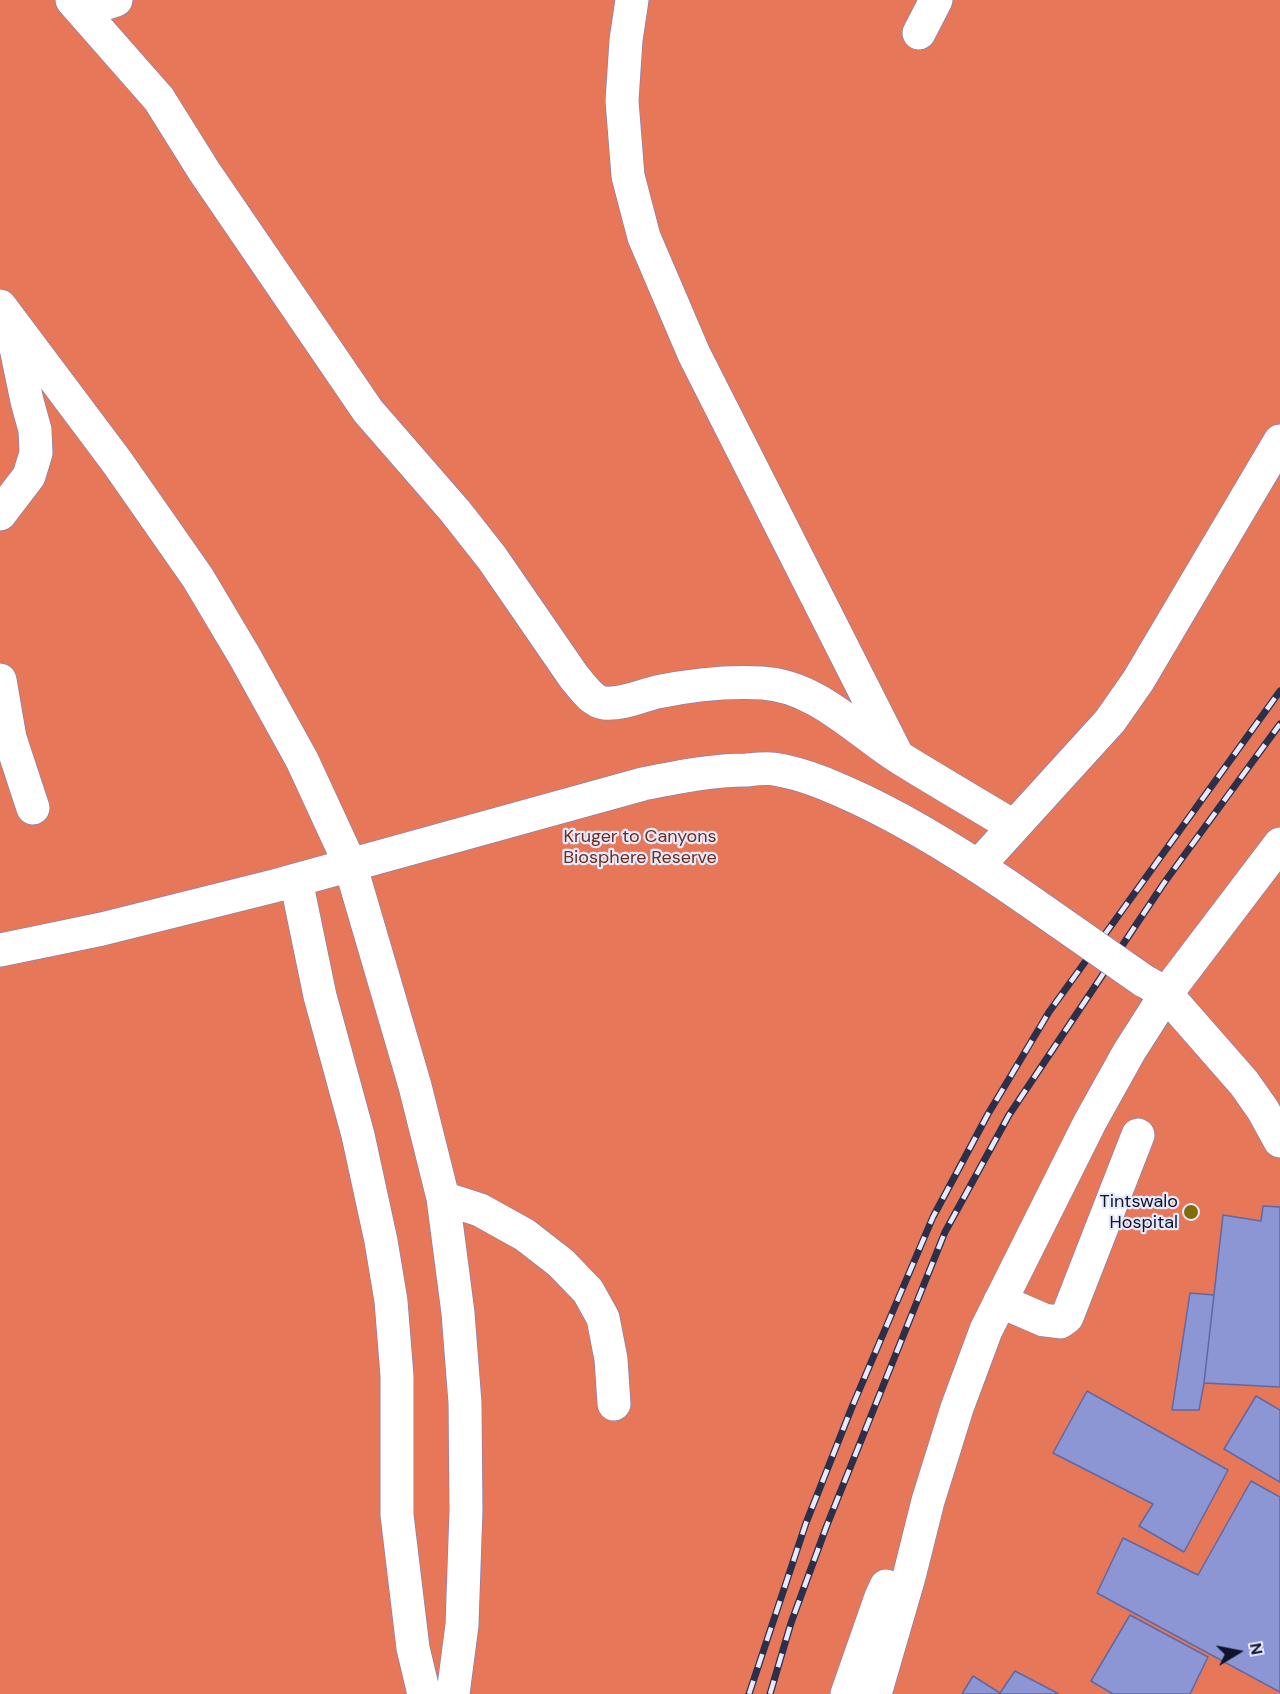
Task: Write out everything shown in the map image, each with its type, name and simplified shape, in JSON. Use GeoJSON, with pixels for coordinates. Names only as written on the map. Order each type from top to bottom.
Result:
{"type":"FeatureCollection","features":[{"type":"Feature","properties":{"kind":"street"},"geometry":{"type":"LineString","coordinates":[[77,5],[116,0]]}},
{"type":"Feature","properties":{"kind":"street"},"geometry":{"type":"LineString","coordinates":[[632,0],[626,40],[622,101],[628,176],[644,237],[694,354],[899,757]]}},
{"type":"Feature","properties":{"kind":"street"},"geometry":{"type":"LineString","coordinates":[[919,33],[936,0]]}},
{"type":"Feature","properties":{"kind":"street"},"geometry":{"type":"LineString","coordinates":[[77,5],[159,99],[204,171],[368,411],[455,511],[492,558],[587,693],[602,703],[614,703],[658,692],[724,682],[787,686],[809,695],[899,757],[1013,826]]}},
{"type":"Feature","properties":{"kind":"street"},"geometry":{"type":"LineString","coordinates":[[0,514],[30,476],[36,453],[34,430],[5,313]]}},
{"type":"Feature","properties":{"kind":"street"},"geometry":{"type":"LineString","coordinates":[[5,313],[117,462],[198,578],[302,760],[350,864],[415,1086],[443,1198],[458,1313],[465,1403],[466,1510],[462,1625],[453,1694]]}},
{"type":"Feature","properties":{"kind":"street"},"geometry":{"type":"LineString","coordinates":[[978,865],[1110,721],[1138,681],[1280,441]]}},
{"type":"Feature","properties":{"kind":"street"},"geometry":{"type":"LineString","coordinates":[[0,680],[10,738],[33,808]]}},
{"type":"Feature","properties":{"kind":"street"},"geometry":{"type":"LineString","coordinates":[[0,950],[102,929],[296,880],[644,784],[705,772],[773,769],[834,788],[897,817],[978,865],[1155,988],[1244,1083],[1263,1110],[1280,1141]]}},
{"type":"Feature","properties":{"kind":"street"},"geometry":{"type":"LineString","coordinates":[[875,1694],[909,1577],[928,1501],[957,1408],[986,1330],[1090,1122],[1129,1052],[1155,988],[1280,844]]}},
{"type":"Feature","properties":{"kind":"street"},"geometry":{"type":"LineString","coordinates":[[296,880],[320,996],[358,1135],[381,1241],[391,1301],[396,1376],[397,1515],[411,1636],[424,1694]]}},
{"type":"Feature","properties":{"kind":"street"},"geometry":{"type":"LineString","coordinates":[[1000,1301],[1044,1320],[1060,1322],[1067,1317],[1138,1135]]}},
{"type":"Feature","properties":{"kind":"street"},"geometry":{"type":"LineString","coordinates":[[443,1198],[480,1210],[525,1235],[561,1263],[588,1291],[603,1318],[611,1359],[614,1404]]}},
{"type":"Feature","properties":{"kind":"street"},"geometry":{"type":"LineString","coordinates":[[847,1694],[881,1597],[928,1501]]}},
{"type":"Feature","properties":{"kind":"green space","name":"Kruger to Canyons Biosphere Reserve"},"geometry":{"type":"Polygon","coordinates":[[[0,0],[1280,0],[1280,1694],[0,1694],[0,0]]]}},
{"type":"Feature","properties":{"kind":"building"},"geometry":{"type":"Polygon","coordinates":[[[1263,1206],[1280,1207],[1280,1387],[1204,1383],[1223,1215],[1261,1221],[1263,1206]]]}},
{"type":"Feature","properties":{"kind":"building"},"geometry":{"type":"Polygon","coordinates":[[[1190,1293],[1214,1295],[1204,1383],[1199,1410],[1172,1410],[1190,1293]]]}},
{"type":"Feature","properties":{"kind":"building"},"geometry":{"type":"Polygon","coordinates":[[[1087,1391],[1228,1470],[1184,1552],[1139,1526],[1153,1504],[1053,1453],[1087,1391]]]}},
{"type":"Feature","properties":{"kind":"building"},"geometry":{"type":"Polygon","coordinates":[[[1256,1396],[1280,1410],[1280,1482],[1224,1449],[1256,1396]]]}},
{"type":"Feature","properties":{"kind":"building"},"geometry":{"type":"Polygon","coordinates":[[[1251,1481],[1280,1497],[1280,1692],[1097,1593],[1123,1538],[1198,1575],[1251,1481]]]}},
{"type":"Feature","properties":{"kind":"building"},"geometry":{"type":"Polygon","coordinates":[[[1130,1615],[1208,1657],[1190,1694],[1113,1694],[1091,1681],[1130,1615]]]}},
{"type":"Feature","properties":{"kind":"building"},"geometry":{"type":"Polygon","coordinates":[[[1015,1671],[1059,1694],[962,1694],[973,1676],[1000,1693],[1015,1671]]]}},
{"type":"Feature","properties":{"kind":"railway"},"geometry":{"type":"LineString","coordinates":[[749,1694],[806,1523],[852,1407],[933,1217],[988,1114],[1049,1012],[1280,691]]}},
{"type":"Feature","properties":{"kind":"railway"},"geometry":{"type":"LineString","coordinates":[[770,1694],[791,1623],[827,1525],[945,1232],[1009,1115],[1164,883],[1280,724]]}},
{"type":"Feature","properties":{"kind":"place","name":"Tintswalo Hospital"},"geometry":{"type":"Point","coordinates":[1191,1212]}}]}
